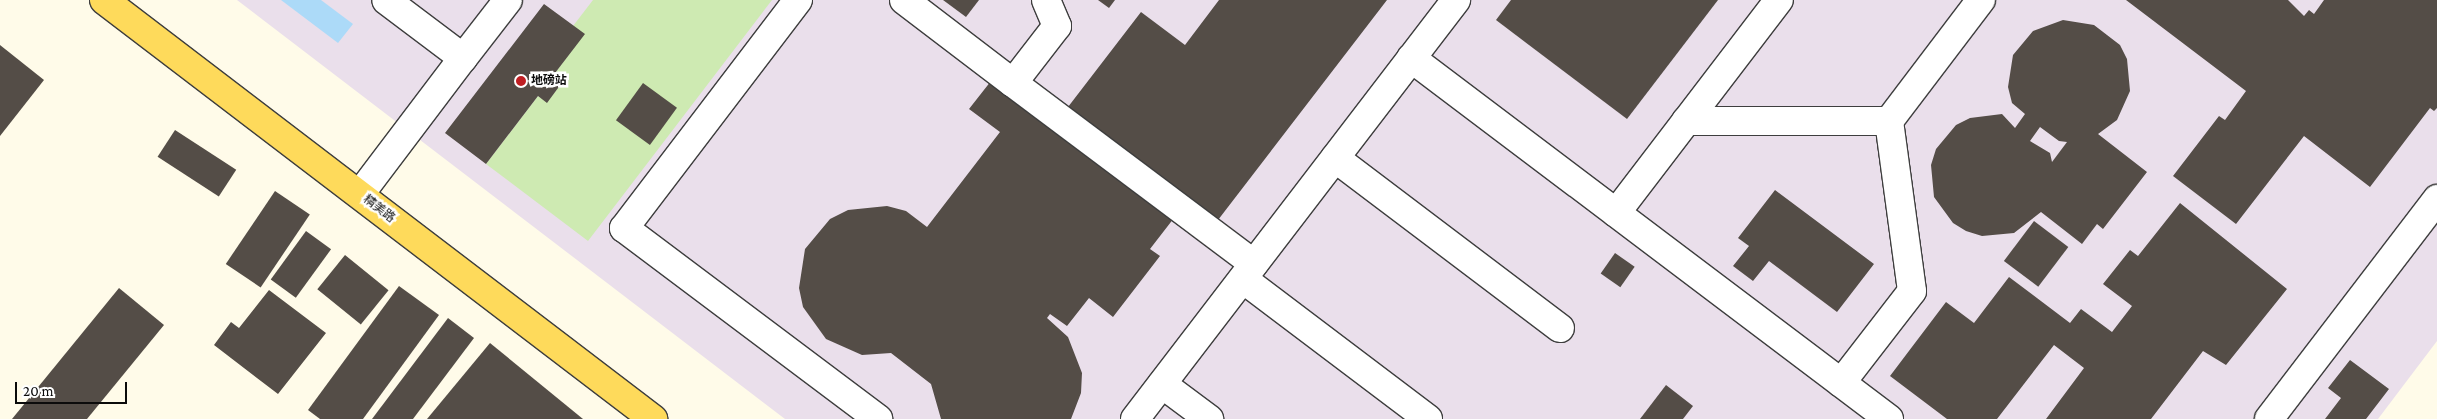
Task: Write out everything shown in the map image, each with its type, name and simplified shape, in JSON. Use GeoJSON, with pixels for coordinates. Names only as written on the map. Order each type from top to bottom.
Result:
{"type":"FeatureCollection","features":[{"type":"Feature","properties":{"kind":"main road","name":"精美路"},"geometry":{"type":"LineString","coordinates":[[104,0],[653,419]]}},
{"type":"Feature","properties":{"kind":"street"},"geometry":{"type":"LineString","coordinates":[[386,0],[463,58]]}},
{"type":"Feature","properties":{"kind":"street"},"geometry":{"type":"LineString","coordinates":[[360,194],[508,0]]}},
{"type":"Feature","properties":{"kind":"street"},"geometry":{"type":"LineString","coordinates":[[798,0],[624,228],[878,419]]}},
{"type":"Feature","properties":{"kind":"street"},"geometry":{"type":"LineString","coordinates":[[904,0],[1013,83],[1428,419]]}},
{"type":"Feature","properties":{"kind":"street"},"geometry":{"type":"LineString","coordinates":[[1013,83],[1057,26],[1046,0]]}},
{"type":"Feature","properties":{"kind":"street"},"geometry":{"type":"LineString","coordinates":[[1135,419],[1456,0]]}},
{"type":"Feature","properties":{"kind":"street"},"geometry":{"type":"LineString","coordinates":[[1616,213],[1779,0]]}},
{"type":"Feature","properties":{"kind":"street"},"geometry":{"type":"LineString","coordinates":[[1841,383],[1912,290],[1889,121],[1981,0]]}},
{"type":"Feature","properties":{"kind":"street"},"geometry":{"type":"LineString","coordinates":[[1412,58],[1889,419]]}},
{"type":"Feature","properties":{"kind":"street"},"geometry":{"type":"LineString","coordinates":[[1686,121],[1889,121]]}},
{"type":"Feature","properties":{"kind":"street"},"geometry":{"type":"LineString","coordinates":[[1335,158],[1560,328]]}},
{"type":"Feature","properties":{"kind":"street"},"geometry":{"type":"LineString","coordinates":[[2269,419],[2437,199]]}},
{"type":"Feature","properties":{"kind":"street"},"geometry":{"type":"LineString","coordinates":[[1162,384],[1209,419]]}},
{"type":"Feature","properties":{"kind":"shaded area"},"geometry":{"type":"Polygon","coordinates":[[[237,0],[2437,0],[2437,341],[2378,419],[785,419],[237,0]]]}},
{"type":"Feature","properties":{"kind":"green space"},"geometry":{"type":"Polygon","coordinates":[[[593,0],[772,0],[588,241],[486,164],[538,96],[547,102],[561,84],[552,77],[584,34],[573,26],[593,0]]]}},
{"type":"Feature","properties":{"kind":"water"},"geometry":{"type":"Polygon","coordinates":[[[281,0],[321,0],[353,24],[338,43],[281,0]]]}},
{"type":"Feature","properties":{"kind":"building"},"geometry":{"type":"Polygon","coordinates":[[[943,0],[979,0],[966,17],[943,0]]]}},
{"type":"Feature","properties":{"kind":"building"},"geometry":{"type":"Polygon","coordinates":[[[1098,0],[1115,0],[1109,8],[1098,0]]]}},
{"type":"Feature","properties":{"kind":"building"},"geometry":{"type":"Polygon","coordinates":[[[1219,0],[1387,0],[1218,220],[1068,107],[1141,12],[1185,45],[1219,0]]]}},
{"type":"Feature","properties":{"kind":"building"},"geometry":{"type":"Polygon","coordinates":[[[1511,0],[1718,0],[1627,119],[1496,20],[1511,0]]]}},
{"type":"Feature","properties":{"kind":"building"},"geometry":{"type":"Polygon","coordinates":[[[2126,0],[2288,0],[2304,16],[2309,10],[2314,14],[2324,0],[2437,0],[2437,108],[2434,111],[2430,108],[2370,187],[2304,136],[2236,224],[2173,176],[2219,116],[2225,120],[2246,91],[2126,0]]]}},
{"type":"Feature","properties":{"kind":"building","name":"地磅站"},"geometry":{"type":"Polygon","coordinates":[[[544,4],[585,34],[552,77],[561,84],[547,103],[538,96],[486,164],[445,133],[544,4]]]}},
{"type":"Feature","properties":{"kind":"building"},"geometry":{"type":"Polygon","coordinates":[[[2063,20],[2094,25],[2120,45],[2127,59],[2130,91],[2117,120],[2098,134],[2147,172],[2103,229],[2097,224],[2082,244],[2041,212],[2014,233],[1982,236],[1966,231],[1953,223],[1934,197],[1931,165],[1936,149],[1956,125],[1970,118],[2002,114],[2015,128],[2025,114],[2012,103],[2008,87],[2013,55],[2033,31],[2063,20]],[[2040,127],[2030,141],[2050,153],[2052,162],[2067,142],[2059,141],[2040,127]]]}},
{"type":"Feature","properties":{"kind":"building"},"geometry":{"type":"Polygon","coordinates":[[[0,45],[44,80],[0,136],[0,45]]]}},
{"type":"Feature","properties":{"kind":"building"},"geometry":{"type":"Polygon","coordinates":[[[991,81],[1174,218],[1150,249],[1160,256],[1113,317],[1089,298],[1067,326],[1050,314],[1047,318],[1068,337],[1082,373],[1081,393],[1071,419],[941,419],[931,384],[891,353],[862,355],[826,339],[803,307],[799,288],[805,249],[830,219],[848,210],[887,206],[906,211],[927,227],[1000,132],[969,109],[991,81]]]}},
{"type":"Feature","properties":{"kind":"building"},"geometry":{"type":"Polygon","coordinates":[[[643,83],[677,108],[650,145],[616,120],[643,83]]]}},
{"type":"Feature","properties":{"kind":"building"},"geometry":{"type":"Polygon","coordinates":[[[175,130],[236,170],[219,197],[158,157],[175,130]]]}},
{"type":"Feature","properties":{"kind":"building"},"geometry":{"type":"Polygon","coordinates":[[[1775,190],[1874,264],[1837,312],[1769,261],[1753,281],[1733,266],[1749,246],[1738,238],[1775,190]]]}},
{"type":"Feature","properties":{"kind":"building"},"geometry":{"type":"Polygon","coordinates":[[[275,191],[310,214],[261,287],[226,264],[275,191]]]}},
{"type":"Feature","properties":{"kind":"building"},"geometry":{"type":"Polygon","coordinates":[[[2180,203],[2287,289],[2226,365],[2203,351],[2151,419],[2046,419],[2084,368],[2054,345],[1997,419],[1947,419],[1890,376],[1946,302],[1974,323],[2009,277],[2070,323],[2081,309],[2112,332],[2132,306],[2103,284],[2130,250],[2138,256],[2180,203]]]}},
{"type":"Feature","properties":{"kind":"building"},"geometry":{"type":"Polygon","coordinates":[[[2034,221],[2068,247],[2038,287],[2004,261],[2034,221]]]}},
{"type":"Feature","properties":{"kind":"building"},"geometry":{"type":"Polygon","coordinates":[[[306,231],[331,249],[296,298],[271,280],[306,231]]]}},
{"type":"Feature","properties":{"kind":"building"},"geometry":{"type":"Polygon","coordinates":[[[1615,253],[1635,267],[1620,287],[1601,273],[1615,253]]]}},
{"type":"Feature","properties":{"kind":"building"},"geometry":{"type":"Polygon","coordinates":[[[345,255],[389,290],[361,324],[317,289],[345,255]]]}},
{"type":"Feature","properties":{"kind":"building"},"geometry":{"type":"Polygon","coordinates":[[[399,286],[439,315],[363,419],[320,419],[308,410],[399,286]]]}},
{"type":"Feature","properties":{"kind":"building"},"geometry":{"type":"Polygon","coordinates":[[[119,288],[164,325],[87,419],[12,419],[119,288]]]}},
{"type":"Feature","properties":{"kind":"building"},"geometry":{"type":"Polygon","coordinates":[[[269,290],[326,333],[278,394],[214,345],[231,322],[239,328],[269,290]]]}},
{"type":"Feature","properties":{"kind":"building"},"geometry":{"type":"Polygon","coordinates":[[[448,318],[474,338],[413,419],[372,419],[448,318]]]}},
{"type":"Feature","properties":{"kind":"building"},"geometry":{"type":"Polygon","coordinates":[[[490,343],[583,419],[427,419],[490,343]]]}},
{"type":"Feature","properties":{"kind":"building"},"geometry":{"type":"Polygon","coordinates":[[[2350,360],[2389,389],[2366,419],[2325,419],[2341,398],[2328,388],[2350,360]]]}},
{"type":"Feature","properties":{"kind":"building"},"geometry":{"type":"Polygon","coordinates":[[[1666,385],[1693,406],[1683,419],[1640,419],[1666,385]]]}},
{"type":"Feature","properties":{"kind":"place","name":"地磅站"},"geometry":{"type":"Point","coordinates":[521,81]}}]}
